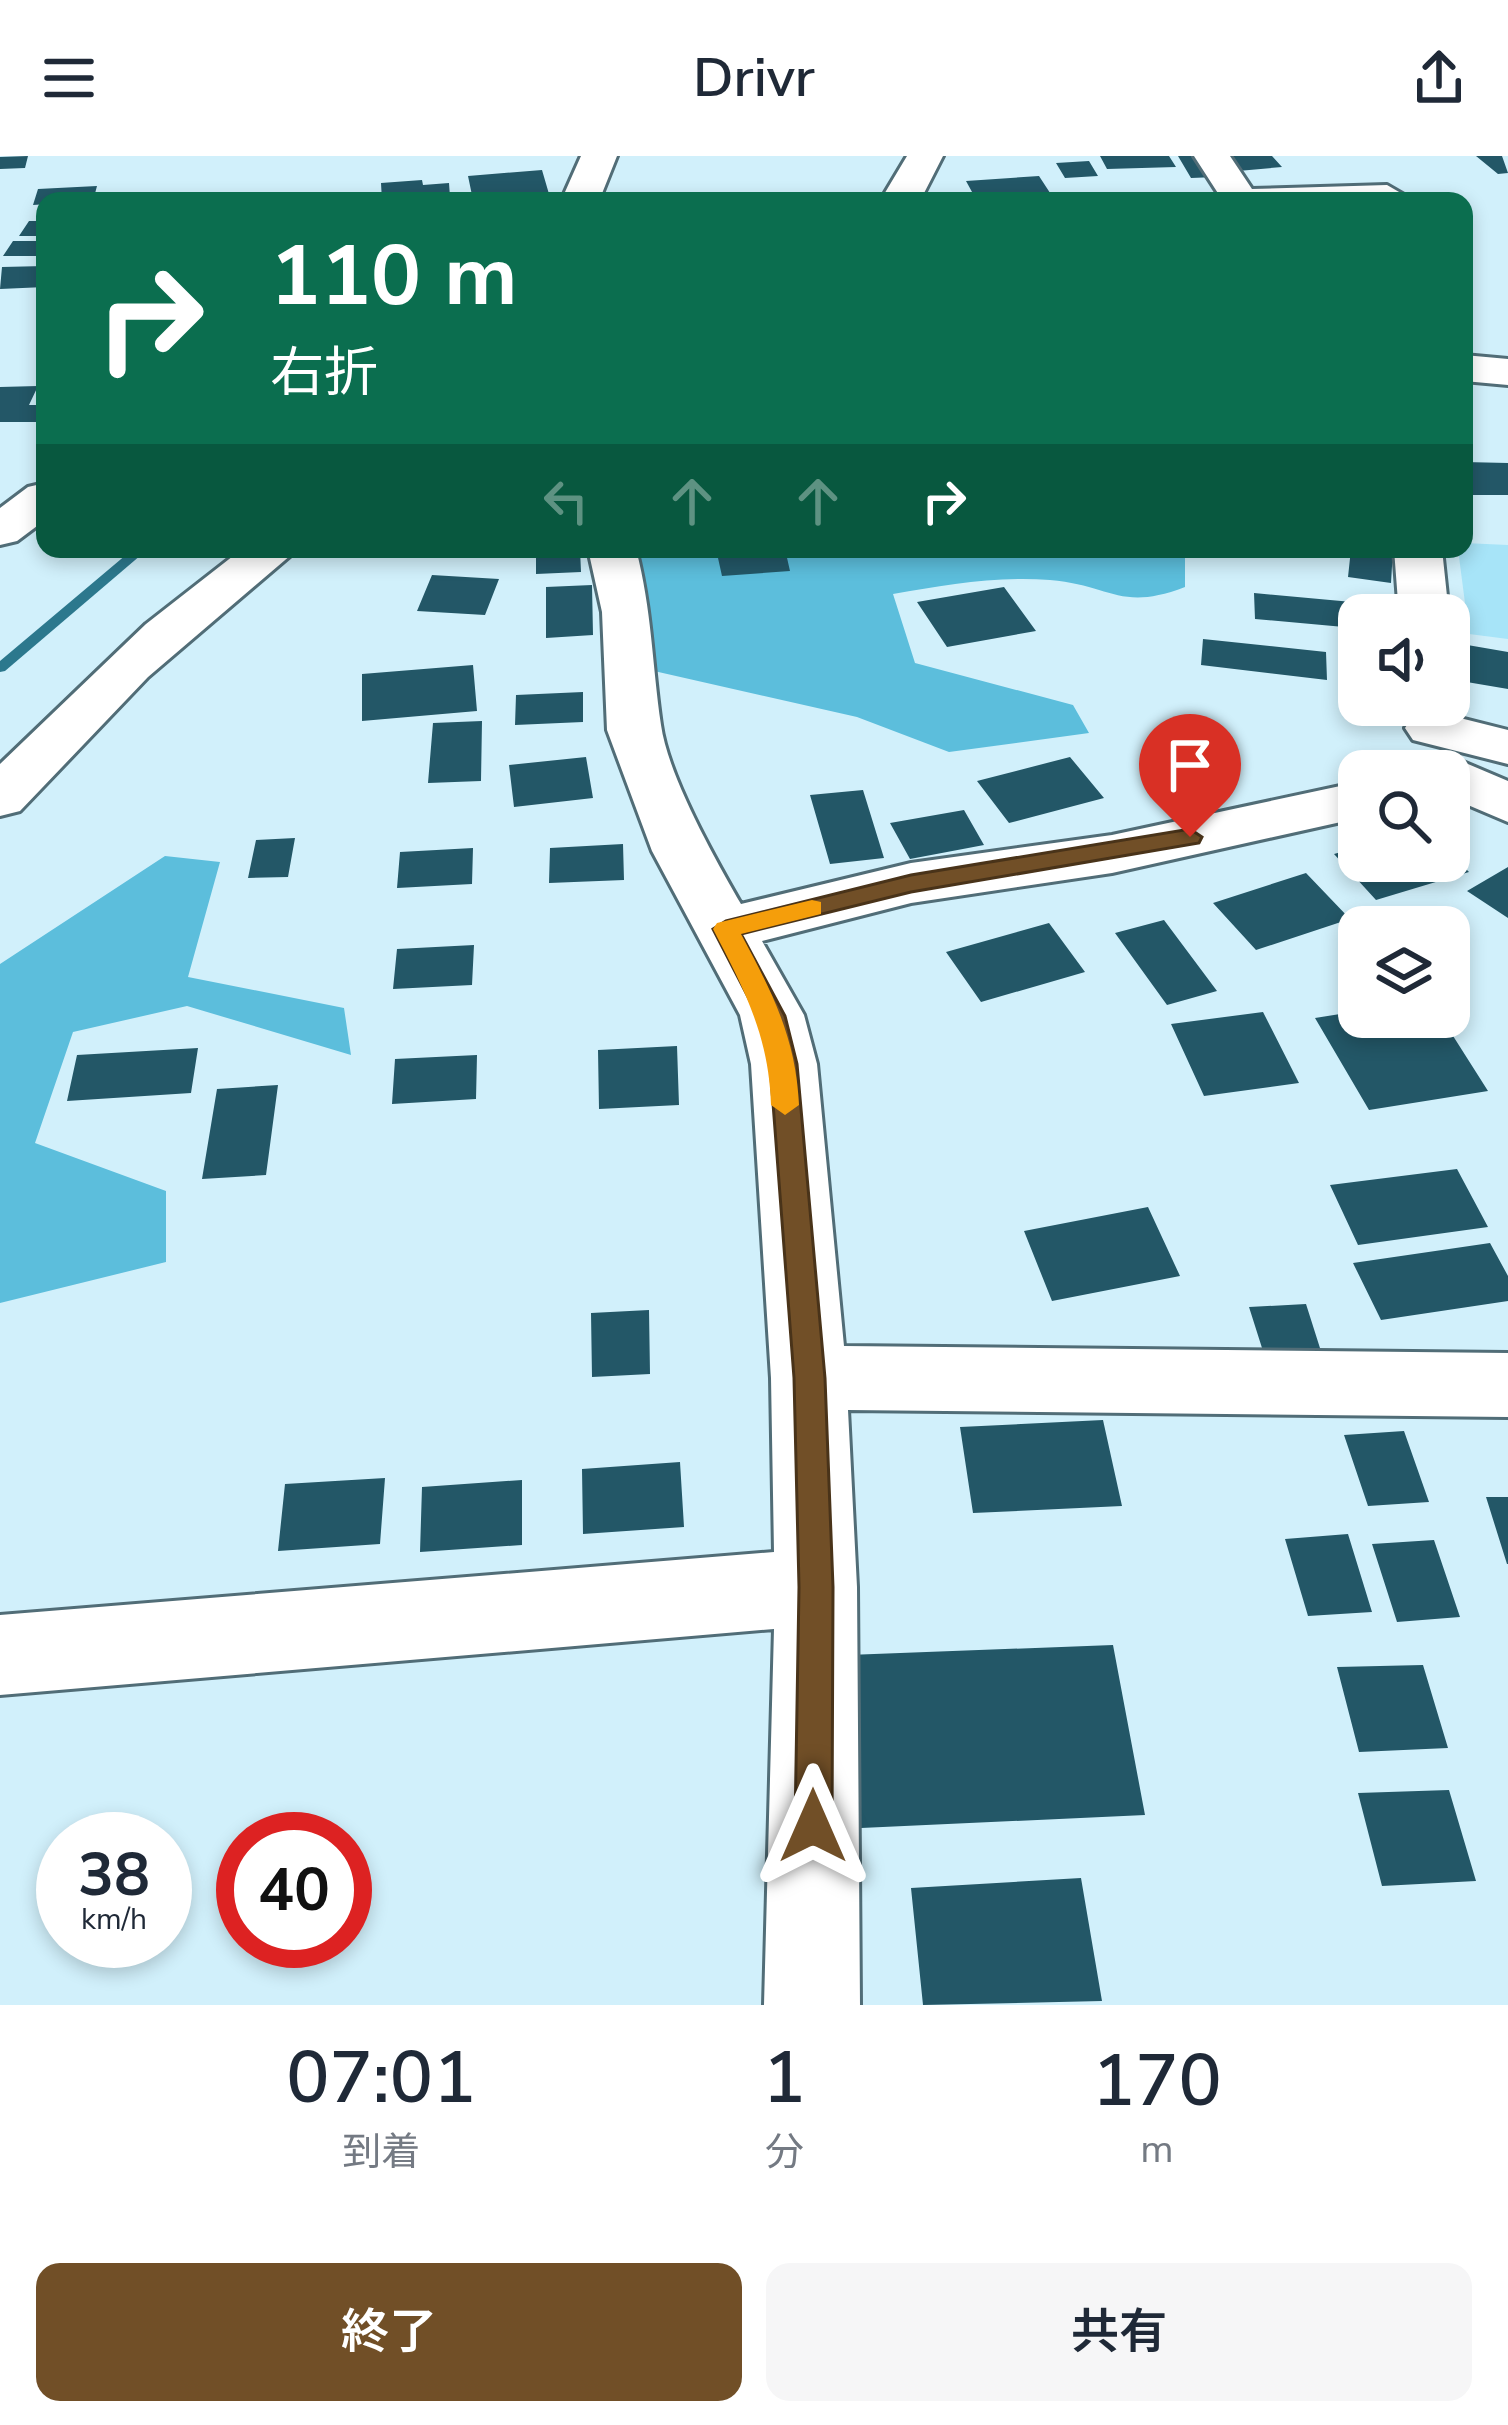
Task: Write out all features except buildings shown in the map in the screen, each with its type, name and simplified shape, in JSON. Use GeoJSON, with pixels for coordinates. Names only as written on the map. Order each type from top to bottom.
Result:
{"type":"FeatureCollection","features":[{"type":"Feature","properties":{"kind":"street"},"geometry":{"type":"LineString","coordinates":[[584,192],[599,156]]}},
{"type":"Feature","properties":{"kind":"street"},"geometry":{"type":"LineString","coordinates":[[904,192],[925,156]]}},
{"type":"Feature","properties":{"kind":"street"},"geometry":{"type":"LineString","coordinates":[[1212,156],[1236,192]]}},
{"type":"Feature","properties":{"kind":"street"},"geometry":{"type":"LineString","coordinates":[[1473,369],[1508,372]]}},
{"type":"Feature","properties":{"kind":"street"},"geometry":{"type":"LineString","coordinates":[[0,531],[36,504]]}},
{"type":"Feature","properties":{"kind":"street"},"geometry":{"type":"LineString","coordinates":[[0,798],[95,695],[216,588],[261,558]]}},
{"type":"Feature","properties":{"kind":"street"},"geometry":{"type":"LineString","coordinates":[[614,558],[627,612],[634,730],[681,851],[772,1016],[784,1064],[809,1378],[816,1587],[812,2005]]}},
{"type":"Feature","properties":{"kind":"street"},"geometry":{"type":"LineString","coordinates":[[1419,558],[1422,594]]}},
{"type":"Feature","properties":{"kind":"street"},"geometry":{"type":"LineString","coordinates":[[1470,750],[1508,747]]}},
{"type":"Feature","properties":{"kind":"street"},"geometry":{"type":"LineString","coordinates":[[1470,777],[1508,804]]}},
{"type":"Feature","properties":{"kind":"street"},"geometry":{"type":"LineString","coordinates":[[726,929],[911,884],[1112,854],[1338,805]]}},
{"type":"Feature","properties":{"kind":"street"},"geometry":{"type":"LineString","coordinates":[[809,1378],[1093,1377],[1323,1387],[1508,1385]]}},
{"type":"Feature","properties":{"kind":"street"},"geometry":{"type":"LineString","coordinates":[[0,1655],[816,1587]]}},
{"type":"Feature","properties":{"kind":"shaded area"},"geometry":{"type":"Polygon","coordinates":[[[1473,543],[1508,545],[1508,639],[1470,634],[1470,594],[1464,594],[1459,558],[1473,558],[1473,543]]]}},
{"type":"Feature","properties":{"kind":"shaded area"},"geometry":{"type":"Polygon","coordinates":[[[615,558],[1185,558],[1185,587],[1145,597],[1050,580],[1010,579],[893,594],[915,663],[1073,705],[1089,733],[949,752],[857,717],[654,671],[615,558]]]}},
{"type":"Feature","properties":{"kind":"shaded area"},"geometry":{"type":"Polygon","coordinates":[[[165,856],[220,862],[188,977],[344,1008],[351,1055],[187,1006],[73,1032],[35,1143],[166,1191],[166,1262],[0,1303],[0,964],[165,856]]]}},
{"type":"Feature","properties":{"kind":"waterway"},"geometry":{"type":"LineString","coordinates":[[0,668],[130,558]]}},
{"type":"Feature","properties":{"kind":"slow traffic"},"geometry":{"type":"LineString","coordinates":[[785,1105],[784,1064],[772,1016],[726,929],[812,908]]}},
{"type":"Feature","properties":{"kind":"route"},"geometry":{"type":"LineString","coordinates":[[813,1826],[816,1587],[809,1378],[785,1129],[784,1064],[772,1016],[726,929],[911,884],[1112,854],[1190,837]]}}]}
